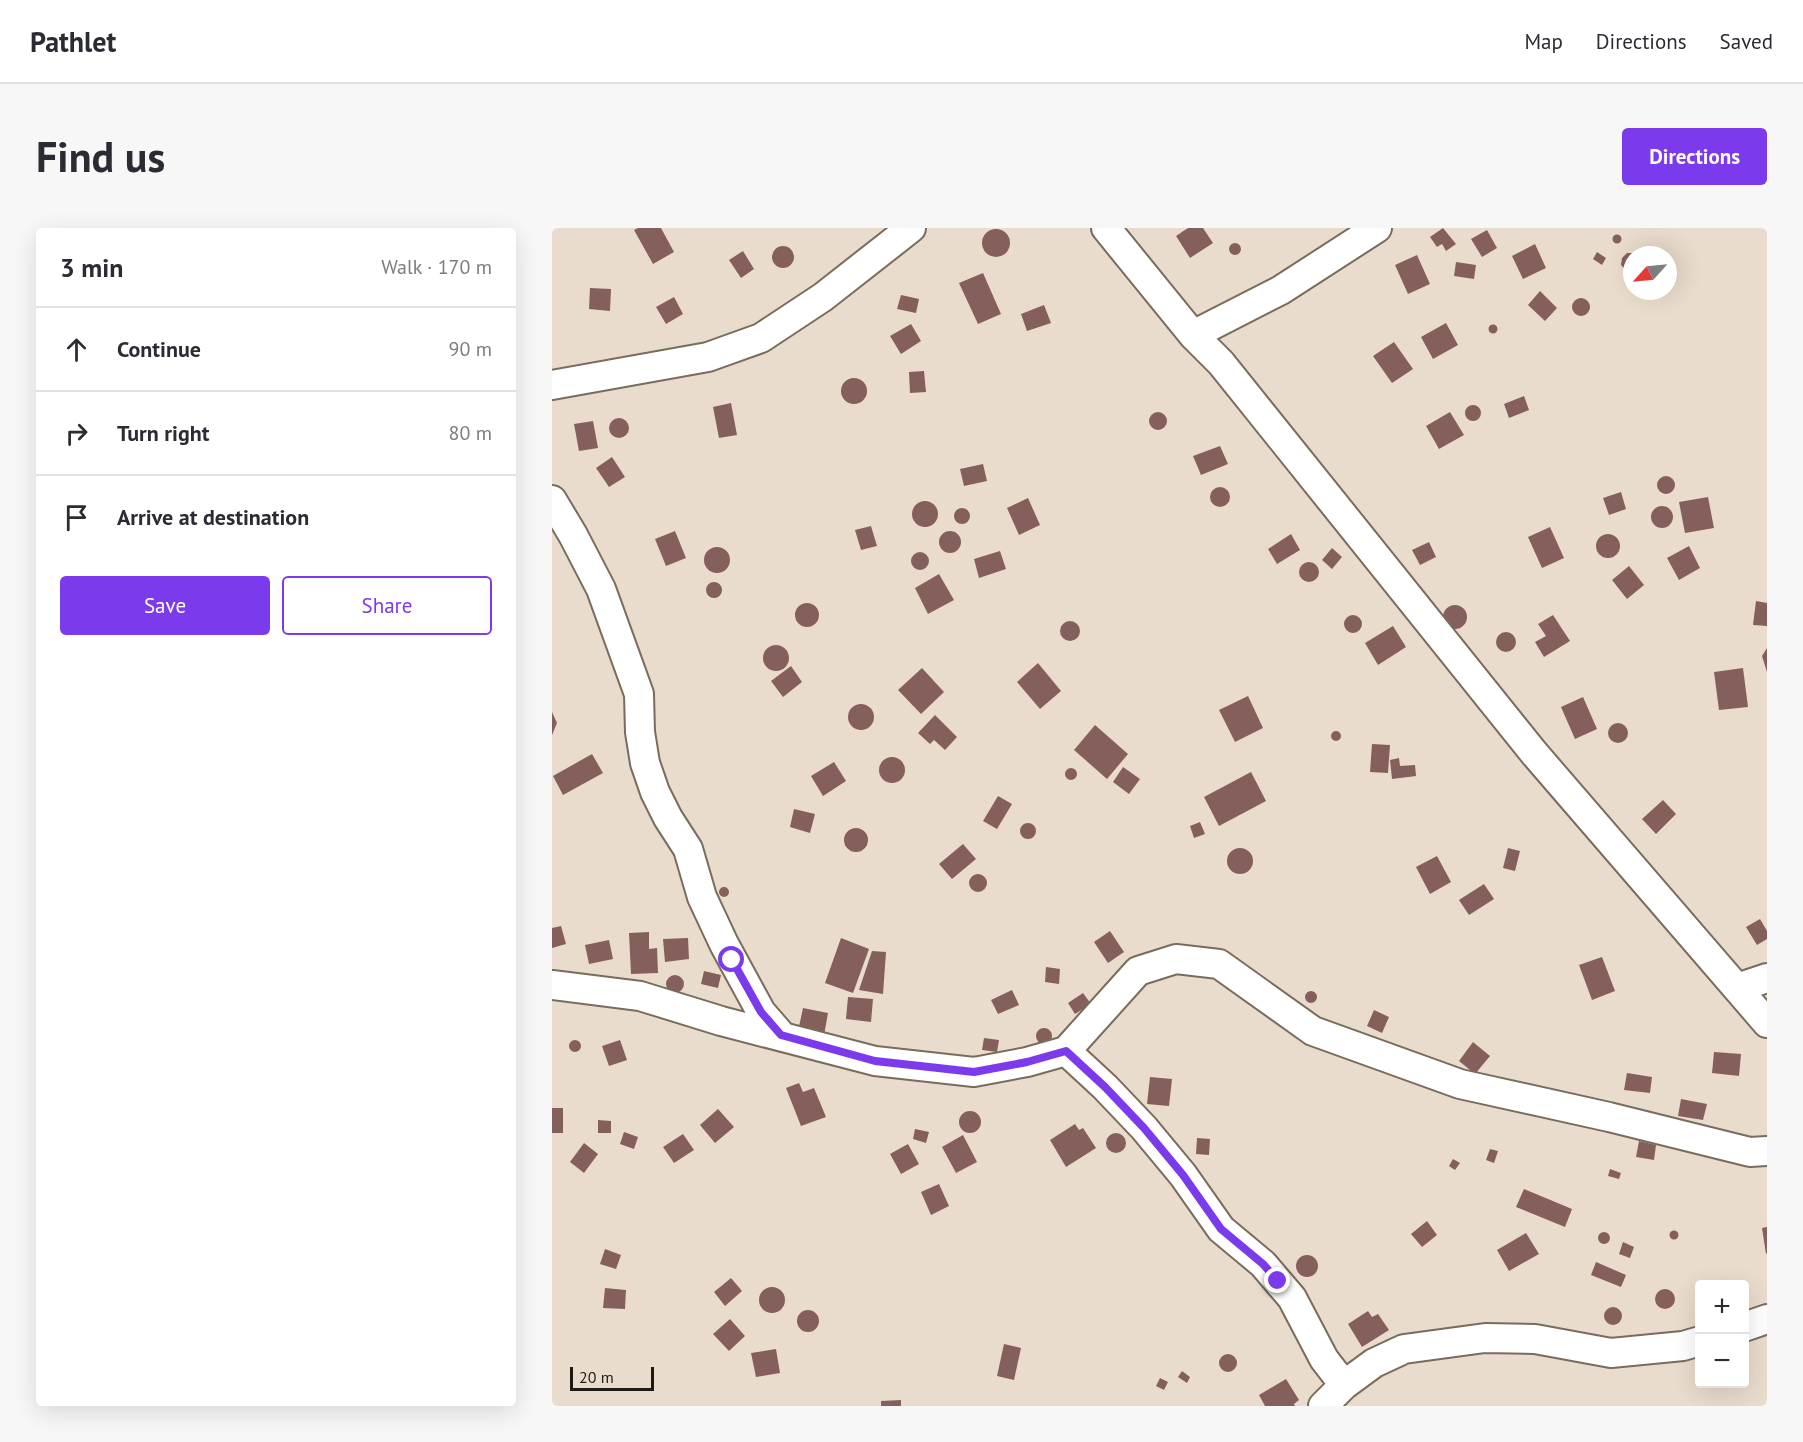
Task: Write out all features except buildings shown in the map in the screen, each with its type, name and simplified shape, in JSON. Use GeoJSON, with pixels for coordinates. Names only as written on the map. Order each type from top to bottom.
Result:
{"type":"FeatureCollection","features":[{"type":"Feature","properties":{"kind":"street"},"geometry":{"type":"LineString","coordinates":[[552,385],[708,357],[761,338],[823,297],[911,228]]}},
{"type":"Feature","properties":{"kind":"street"},"geometry":{"type":"LineString","coordinates":[[1106,228],[1193,335],[1228,372],[1534,753],[1767,1023]]}},
{"type":"Feature","properties":{"kind":"street"},"geometry":{"type":"LineString","coordinates":[[1193,335],[1281,290],[1377,228]]}},
{"type":"Feature","properties":{"kind":"street"},"geometry":{"type":"LineString","coordinates":[[552,500],[601,589],[639,694],[640,732],[645,763],[655,792],[688,849],[702,897],[724,944],[761,1012],[781,1035]]}},
{"type":"Feature","properties":{"kind":"street"},"geometry":{"type":"LineString","coordinates":[[552,985],[640,996],[721,1021],[875,1061],[974,1072],[1027,1062],[1066,1051],[1138,971],[1176,959],[1219,964],[1313,1031],[1460,1084],[1609,1117],[1750,1152],[1767,1150]]}},
{"type":"Feature","properties":{"kind":"street"},"geometry":{"type":"LineString","coordinates":[[1737,988],[1767,978]]}},
{"type":"Feature","properties":{"kind":"street"},"geometry":{"type":"LineString","coordinates":[[1066,1051],[1144,1128],[1183,1175],[1221,1229],[1263,1264],[1292,1298],[1324,1359],[1344,1384]]}},
{"type":"Feature","properties":{"kind":"street"},"geometry":{"type":"LineString","coordinates":[[1749,1326],[1767,1318]]}},
{"type":"Feature","properties":{"kind":"street"},"geometry":{"type":"LineString","coordinates":[[1323,1406],[1344,1384],[1374,1363],[1404,1349],[1485,1338],[1535,1339],[1611,1353],[1683,1346],[1695,1342]]}},
{"type":"Feature","properties":{"kind":"route"},"geometry":{"type":"LineString","coordinates":[[732,960],[761,1012],[781,1035],[875,1061],[974,1072],[1027,1062],[1066,1051],[1144,1128],[1183,1175],[1221,1229],[1263,1264],[1278,1281]]}}]}
